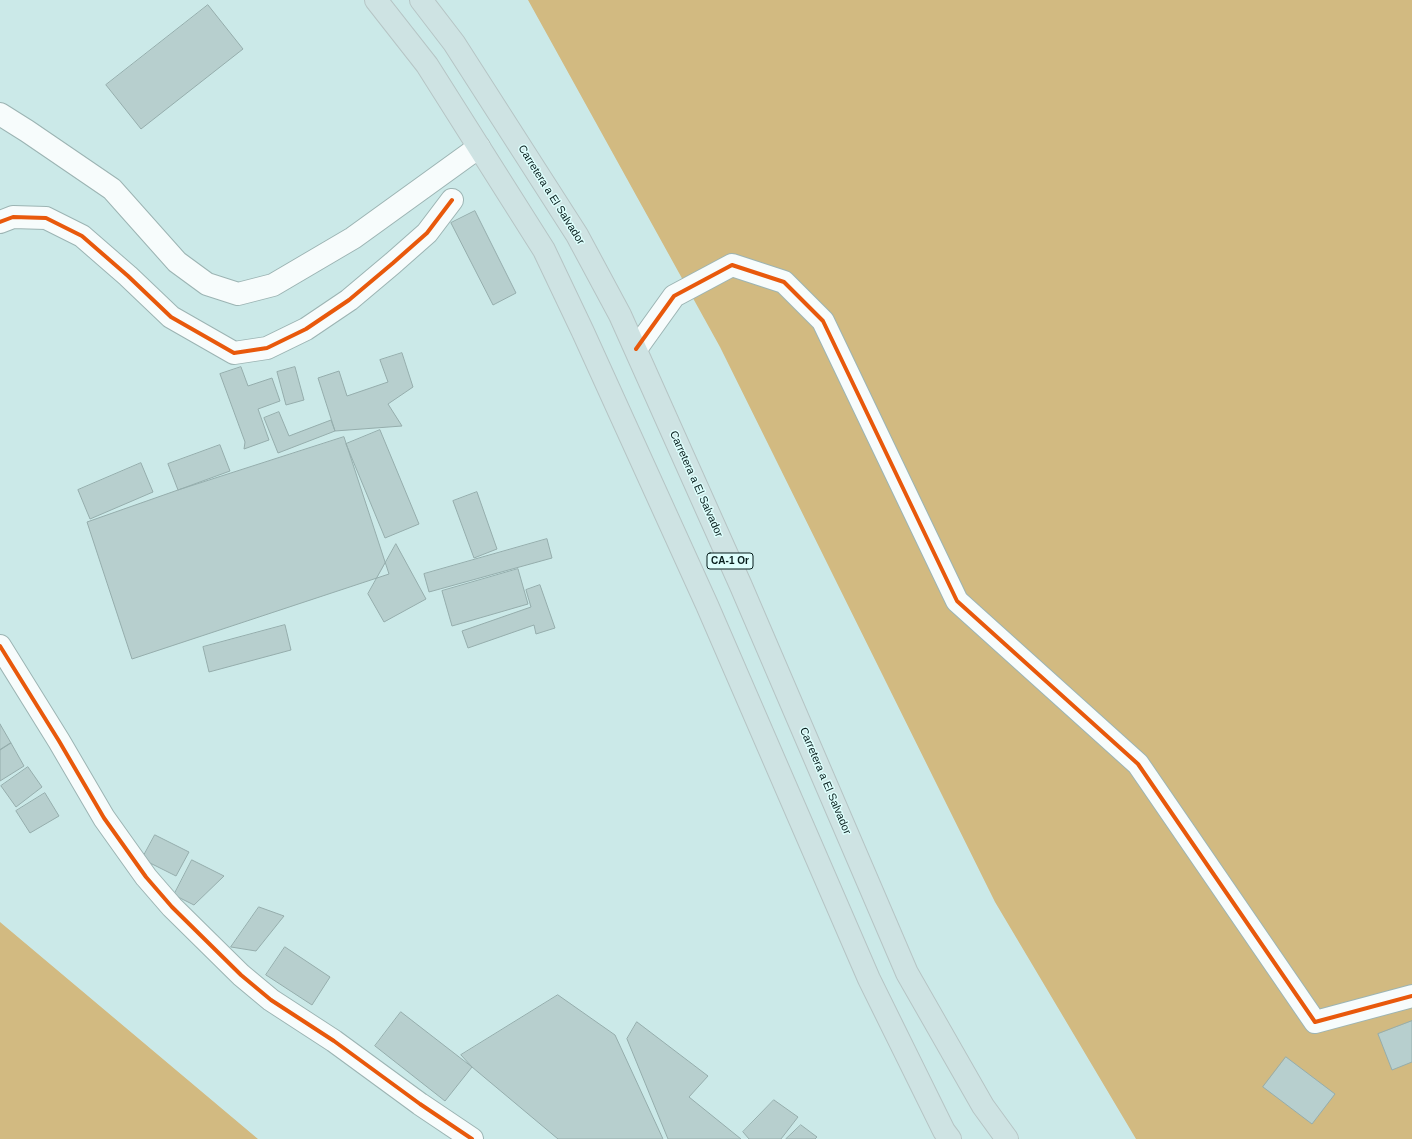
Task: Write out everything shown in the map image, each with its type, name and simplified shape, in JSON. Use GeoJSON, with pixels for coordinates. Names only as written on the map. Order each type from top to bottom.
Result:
{"type":"FeatureCollection","features":[{"type":"Feature","properties":{"kind":"highway","name":"CA-1 Or"},"geometry":{"type":"LineString","coordinates":[[376,0],[426,65],[544,250],[583,332],[707,605],[869,979],[944,1131],[950,1139]]}},
{"type":"Feature","properties":{"kind":"highway","name":"Carretera a El Salvador"},"geometry":{"type":"LineString","coordinates":[[420,0],[454,43],[577,235],[620,314],[741,586],[907,973],[983,1106],[1007,1139]]}},
{"type":"Feature","properties":{"kind":"highway"},"geometry":{"type":"LineString","coordinates":[[509,194],[538,175]]}},
{"type":"Feature","properties":{"kind":"street"},"geometry":{"type":"LineString","coordinates":[[0,114],[112,188],[177,262],[207,284],[238,294],[273,285],[353,238],[479,147]]}},
{"type":"Feature","properties":{"kind":"street"},"geometry":{"type":"LineString","coordinates":[[0,222],[13,217],[46,218],[82,236],[128,276],[171,317],[234,353],[267,348],[306,329],[349,300],[427,233],[452,200]]}},
{"type":"Feature","properties":{"kind":"street"},"geometry":{"type":"LineString","coordinates":[[636,349],[674,296],[732,265],[784,282],[823,321],[957,601],[1138,764],[1315,1022],[1412,996]]}},
{"type":"Feature","properties":{"kind":"street"},"geometry":{"type":"LineString","coordinates":[[0,646],[56,735],[104,818],[146,877],[172,907],[241,975],[271,1000],[334,1041],[420,1104],[472,1139]]}},
{"type":"Feature","properties":{"kind":"shaded area"},"geometry":{"type":"Polygon","coordinates":[[[528,0],[1412,0],[1412,1139],[1136,1139],[995,902],[720,347],[528,0]]]}},
{"type":"Feature","properties":{"kind":"shaded area"},"geometry":{"type":"Polygon","coordinates":[[[0,922],[258,1139],[0,1139],[0,922]]]}},
{"type":"Feature","properties":{"kind":"building"},"geometry":{"type":"Polygon","coordinates":[[[208,5],[243,49],[141,129],[106,85],[208,5]]]}},
{"type":"Feature","properties":{"kind":"building"},"geometry":{"type":"Polygon","coordinates":[[[475,211],[516,293],[493,305],[451,223],[475,211]]]}},
{"type":"Feature","properties":{"kind":"building"},"geometry":{"type":"Polygon","coordinates":[[[402,353],[413,387],[388,404],[402,426],[335,431],[318,378],[339,371],[347,396],[388,382],[380,360],[402,353]]]}},
{"type":"Feature","properties":{"kind":"building"},"geometry":{"type":"Polygon","coordinates":[[[241,367],[248,386],[272,378],[280,401],[258,409],[269,440],[244,449],[245,442],[220,374],[241,367]]]}},
{"type":"Feature","properties":{"kind":"building"},"geometry":{"type":"Polygon","coordinates":[[[295,367],[304,400],[286,405],[277,372],[295,367]]]}},
{"type":"Feature","properties":{"kind":"building"},"geometry":{"type":"Polygon","coordinates":[[[279,412],[289,436],[331,420],[335,431],[278,453],[264,418],[279,412]]]}},
{"type":"Feature","properties":{"kind":"building"},"geometry":{"type":"Polygon","coordinates":[[[380,430],[419,524],[385,538],[346,444],[380,430]]]}},
{"type":"Feature","properties":{"kind":"building"},"geometry":{"type":"Polygon","coordinates":[[[344,437],[389,574],[132,659],[87,522],[178,490],[344,437]]]}},
{"type":"Feature","properties":{"kind":"building"},"geometry":{"type":"Polygon","coordinates":[[[220,445],[230,471],[178,490],[168,464],[220,445]]]}},
{"type":"Feature","properties":{"kind":"building"},"geometry":{"type":"Polygon","coordinates":[[[141,463],[153,492],[90,519],[78,490],[141,463]]]}},
{"type":"Feature","properties":{"kind":"building"},"geometry":{"type":"Polygon","coordinates":[[[477,492],[497,549],[474,558],[453,501],[477,492]]]}},
{"type":"Feature","properties":{"kind":"building"},"geometry":{"type":"Polygon","coordinates":[[[547,539],[552,558],[429,592],[424,574],[547,539]]]}},
{"type":"Feature","properties":{"kind":"building"},"geometry":{"type":"Polygon","coordinates":[[[396,544],[426,599],[384,622],[368,594],[396,544]]]}},
{"type":"Feature","properties":{"kind":"building"},"geometry":{"type":"Polygon","coordinates":[[[518,569],[528,604],[452,626],[442,591],[518,569]]]}},
{"type":"Feature","properties":{"kind":"building"},"geometry":{"type":"Polygon","coordinates":[[[540,585],[555,628],[536,634],[534,625],[468,648],[462,631],[531,607],[526,590],[540,585]]]}},
{"type":"Feature","properties":{"kind":"building"},"geometry":{"type":"Polygon","coordinates":[[[285,625],[291,650],[209,672],[203,647],[285,625]]]}},
{"type":"Feature","properties":{"kind":"building"},"geometry":{"type":"Polygon","coordinates":[[[0,724],[11,743],[0,750],[0,724]]]}},
{"type":"Feature","properties":{"kind":"building"},"geometry":{"type":"Polygon","coordinates":[[[11,743],[24,766],[0,781],[0,750],[11,743]]]}},
{"type":"Feature","properties":{"kind":"building"},"geometry":{"type":"Polygon","coordinates":[[[28,767],[42,787],[16,807],[1,786],[28,767]]]}},
{"type":"Feature","properties":{"kind":"building"},"geometry":{"type":"Polygon","coordinates":[[[45,793],[59,816],[30,833],[16,811],[45,793]]]}},
{"type":"Feature","properties":{"kind":"building"},"geometry":{"type":"Polygon","coordinates":[[[155,835],[189,852],[176,876],[142,859],[155,835]]]}},
{"type":"Feature","properties":{"kind":"building"},"geometry":{"type":"Polygon","coordinates":[[[192,860],[224,876],[194,905],[174,895],[192,860]]]}},
{"type":"Feature","properties":{"kind":"building"},"geometry":{"type":"Polygon","coordinates":[[[259,907],[284,916],[256,951],[231,947],[259,907]]]}},
{"type":"Feature","properties":{"kind":"building"},"geometry":{"type":"Polygon","coordinates":[[[285,947],[330,977],[312,1005],[266,975],[285,947]]]}},
{"type":"Feature","properties":{"kind":"building"},"geometry":{"type":"Polygon","coordinates":[[[558,995],[615,1035],[663,1139],[558,1139],[472,1067],[461,1055],[558,995]]]}},
{"type":"Feature","properties":{"kind":"building"},"geometry":{"type":"Polygon","coordinates":[[[401,1012],[472,1067],[445,1101],[375,1046],[401,1012]]]}},
{"type":"Feature","properties":{"kind":"building"},"geometry":{"type":"Polygon","coordinates":[[[1412,1021],[1412,1062],[1392,1070],[1378,1034],[1412,1021]]]}},
{"type":"Feature","properties":{"kind":"building"},"geometry":{"type":"Polygon","coordinates":[[[637,1022],[708,1076],[689,1097],[741,1139],[668,1139],[627,1039],[637,1022]]]}},
{"type":"Feature","properties":{"kind":"building"},"geometry":{"type":"Polygon","coordinates":[[[1286,1057],[1335,1094],[1312,1124],[1263,1087],[1286,1057]]]}},
{"type":"Feature","properties":{"kind":"building"},"geometry":{"type":"Polygon","coordinates":[[[774,1100],[798,1117],[781,1139],[749,1139],[743,1132],[774,1100]]]}},
{"type":"Feature","properties":{"kind":"building"},"geometry":{"type":"Polygon","coordinates":[[[801,1125],[817,1137],[815,1139],[786,1139],[801,1125]]]}},
{"type":"Feature","properties":{"kind":"cycle path"},"geometry":{"type":"LineString","coordinates":[[0,222],[13,217],[46,218],[82,236],[128,276],[171,317],[234,353],[267,348],[306,329],[349,300],[427,233],[452,200]]}},
{"type":"Feature","properties":{"kind":"cycle path"},"geometry":{"type":"LineString","coordinates":[[636,349],[674,296],[732,265],[784,282],[823,321],[957,601],[1138,764],[1315,1022],[1412,996]]}},
{"type":"Feature","properties":{"kind":"cycle path"},"geometry":{"type":"LineString","coordinates":[[0,646],[59,741],[104,818],[146,877],[172,907],[241,975],[271,1000],[334,1041],[420,1104],[472,1139]]}}]}
